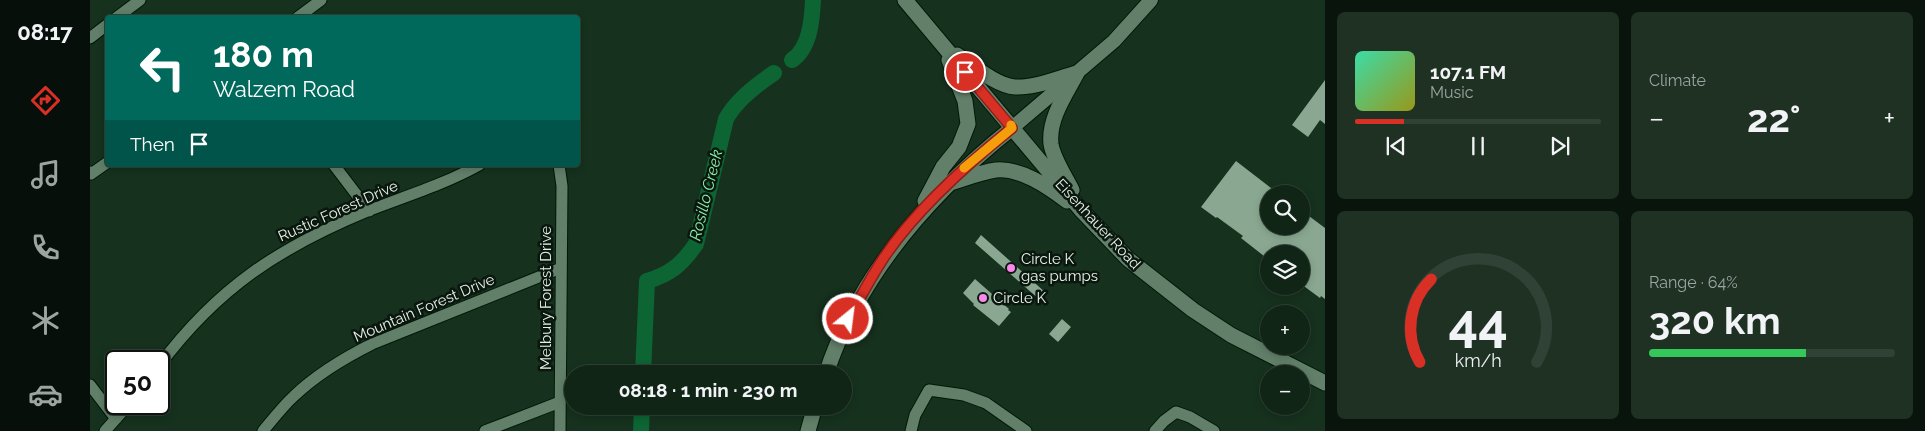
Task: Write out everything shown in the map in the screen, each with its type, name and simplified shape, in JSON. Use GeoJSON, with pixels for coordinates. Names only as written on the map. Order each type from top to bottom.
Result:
{"type":"FeatureCollection","features":[{"type":"Feature","properties":{"kind":"main road","name":"Eisenhauer Road"},"geometry":{"type":"LineString","coordinates":[[905,0],[1081,210],[1128,259],[1193,310],[1252,347],[1325,383]]}},
{"type":"Feature","properties":{"kind":"main road"},"geometry":{"type":"LineString","coordinates":[[944,47],[1002,84],[1010,86],[1027,87],[1077,72]]}},
{"type":"Feature","properties":{"kind":"main road"},"geometry":{"type":"LineString","coordinates":[[916,218],[943,167],[959,148],[968,124],[965,101],[944,47]]}},
{"type":"Feature","properties":{"kind":"main road"},"geometry":{"type":"LineString","coordinates":[[1077,72],[1056,113],[1051,133],[1051,146],[1081,210]]}},
{"type":"Feature","properties":{"kind":"main road"},"geometry":{"type":"LineString","coordinates":[[830,365],[848,319],[882,261],[916,218],[948,183],[977,156],[1012,128]]}},
{"type":"Feature","properties":{"kind":"main road"},"geometry":{"type":"LineString","coordinates":[[948,183],[994,170],[1010,170],[1024,174],[1081,210]]}},
{"type":"Feature","properties":{"kind":"main road"},"geometry":{"type":"LineString","coordinates":[[808,431],[812,415]]}},
{"type":"Feature","properties":{"kind":"street"},"geometry":{"type":"LineString","coordinates":[[120,15],[140,0]]}},
{"type":"Feature","properties":{"kind":"street"},"geometry":{"type":"LineString","coordinates":[[301,15],[321,0]]}},
{"type":"Feature","properties":{"kind":"street"},"geometry":{"type":"LineString","coordinates":[[1012,128],[1114,41],[1151,0]]}},
{"type":"Feature","properties":{"kind":"street"},"geometry":{"type":"LineString","coordinates":[[90,38],[105,26]]}},
{"type":"Feature","properties":{"kind":"street"},"geometry":{"type":"LineString","coordinates":[[91,173],[105,164]]}},
{"type":"Feature","properties":{"kind":"street"},"geometry":{"type":"LineString","coordinates":[[336,167],[369,211]]}},
{"type":"Feature","properties":{"kind":"street","name":"Rustic Forest Drive"},"geometry":{"type":"LineString","coordinates":[[170,352],[190,327],[218,299],[278,254],[306,238],[475,167]]}},
{"type":"Feature","properties":{"kind":"street","name":"Melbury Forest Drive"},"geometry":{"type":"LineString","coordinates":[[559,167],[562,186],[560,431]]}},
{"type":"Feature","properties":{"kind":"street","name":"Mountain Forest Drive"},"geometry":{"type":"LineString","coordinates":[[264,431],[293,397],[314,379],[353,353],[561,268]]}},
{"type":"Feature","properties":{"kind":"street"},"geometry":{"type":"LineString","coordinates":[[90,384],[116,419]]}},
{"type":"Feature","properties":{"kind":"street"},"geometry":{"type":"LineString","coordinates":[[911,431],[915,415],[929,390],[964,395],[986,403],[1026,431]]}},
{"type":"Feature","properties":{"kind":"street"},"geometry":{"type":"LineString","coordinates":[[485,431],[560,402]]}},
{"type":"Feature","properties":{"kind":"street"},"geometry":{"type":"LineString","coordinates":[[1155,431],[1175,408],[1214,431]]}},
{"type":"Feature","properties":{"kind":"street"},"geometry":{"type":"LineString","coordinates":[[105,431],[119,415]]}},
{"type":"Feature","properties":{"kind":"building"},"geometry":{"type":"Polygon","coordinates":[[[1325,80],[1325,124],[1320,120],[1308,137],[1292,125],[1325,80]]]}},
{"type":"Feature","properties":{"kind":"building"},"geometry":{"type":"Polygon","coordinates":[[[1236,161],[1267,185],[1260,185],[1260,235],[1310,235],[1310,217],[1325,228],[1325,299],[1321,296],[1320,298],[1310,291],[1310,245],[1260,245],[1260,253],[1241,238],[1243,236],[1201,207],[1236,161]]]}},
{"type":"Feature","properties":{"kind":"building","name":"Circle K gas pumps"},"geometry":{"type":"Polygon","coordinates":[[[981,235],[1046,293],[1040,300],[975,243],[981,235]]]}},
{"type":"Feature","properties":{"kind":"building","name":"Circle K"},"geometry":{"type":"Polygon","coordinates":[[[975,279],[1011,312],[999,326],[973,305],[963,293],[975,279]]]}},
{"type":"Feature","properties":{"kind":"building"},"geometry":{"type":"Polygon","coordinates":[[[1062,319],[1071,327],[1058,342],[1049,334],[1062,319]]]}},
{"type":"Feature","properties":{"kind":"waterway","name":"Rosillo Creek"},"geometry":{"type":"LineString","coordinates":[[792,60],[803,48],[809,33],[813,0]]}},
{"type":"Feature","properties":{"kind":"waterway","name":"Rosillo Creek"},"geometry":{"type":"LineString","coordinates":[[643,365],[647,281],[663,275],[675,267],[696,244],[726,119],[741,99],[774,73]]}},
{"type":"Feature","properties":{"kind":"waterway","name":"Rosillo Creek"},"geometry":{"type":"LineString","coordinates":[[641,431],[642,415]]}},
{"type":"Feature","properties":{"kind":"slow traffic"},"geometry":{"type":"LineString","coordinates":[[964,168],[1012,128],[1011,125]]}},
{"type":"Feature","properties":{"kind":"place","name":"Circle K gas pumps"},"geometry":{"type":"Point","coordinates":[1011,268]}},
{"type":"Feature","properties":{"kind":"place","name":"Circle K"},"geometry":{"type":"Point","coordinates":[983,298]}},
{"type":"Feature","properties":{"kind":"route"},"geometry":{"type":"LineString","coordinates":[[848,319],[882,261],[902,235],[962,169],[1012,128],[965,72]]}}]}
